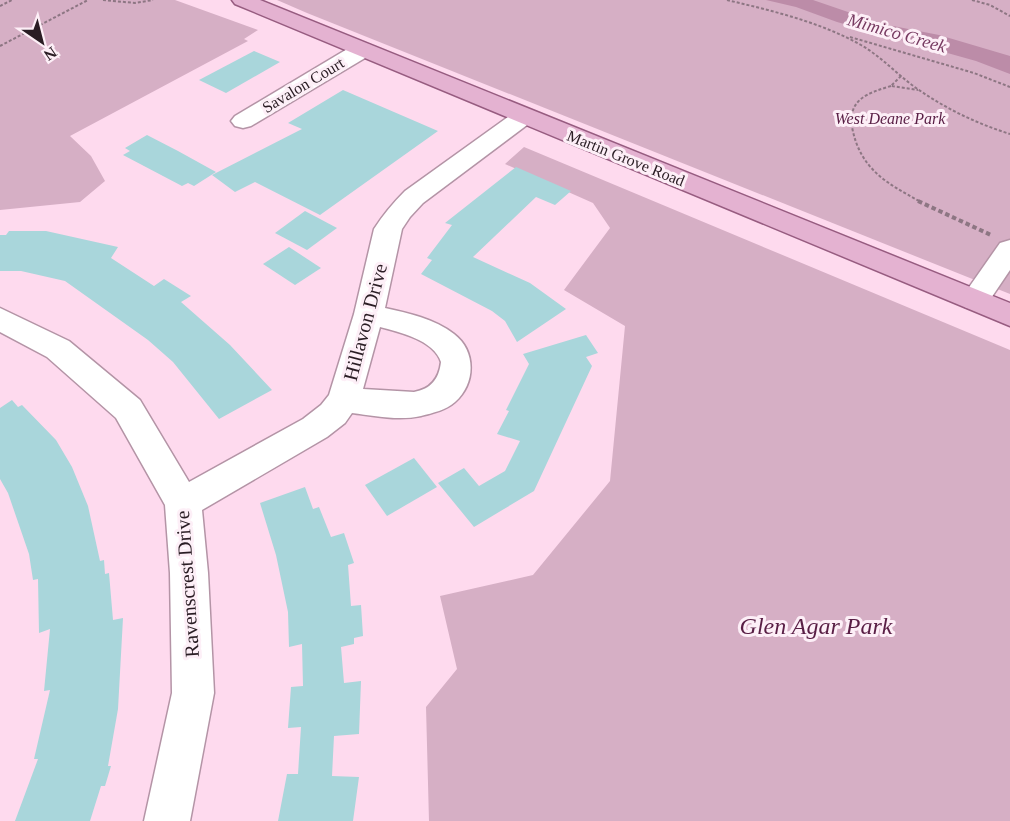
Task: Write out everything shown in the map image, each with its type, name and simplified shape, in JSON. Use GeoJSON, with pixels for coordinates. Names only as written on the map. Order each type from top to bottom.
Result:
{"type":"FeatureCollection","features":[{"type":"Feature","properties":{"kind":"main road","name":"Martin Grove Road"},"geometry":{"type":"LineString","coordinates":[[242,0],[1010,315]]}},
{"type":"Feature","properties":{"kind":"street","name":"Savalon Court"},"geometry":{"type":"LineString","coordinates":[[243,121],[362,50]]}},
{"type":"Feature","properties":{"kind":"street","name":"Hillavon Drive"},"geometry":{"type":"LineString","coordinates":[[183,502],[315,428],[333,414],[344,400],[369,314],[388,229],[400,211],[414,197],[523,117]]}},
{"type":"Feature","properties":{"kind":"street"},"geometry":{"type":"LineString","coordinates":[[975,300],[1005,244]]}},
{"type":"Feature","properties":{"kind":"street"},"geometry":{"type":"LineString","coordinates":[[344,400],[421,404],[444,393],[452,383],[456,360],[452,350],[440,340],[401,322],[369,314]]}},
{"type":"Feature","properties":{"kind":"street","name":"Ravenscrest Drive"},"geometry":{"type":"LineString","coordinates":[[0,319],[58,349],[128,409],[183,502],[189,573],[193,693],[167,821]]}},
{"type":"Feature","properties":{"kind":"path"},"geometry":{"type":"LineString","coordinates":[[0,6],[12,0]]}},
{"type":"Feature","properties":{"kind":"path"},"geometry":{"type":"LineString","coordinates":[[0,46],[88,0]]}},
{"type":"Feature","properties":{"kind":"path"},"geometry":{"type":"LineString","coordinates":[[104,0],[135,3],[153,0]]}},
{"type":"Feature","properties":{"kind":"path"},"geometry":{"type":"LineString","coordinates":[[727,0],[974,73],[1010,87]]}},
{"type":"Feature","properties":{"kind":"path"},"geometry":{"type":"LineString","coordinates":[[972,0],[990,5],[1010,16]]}},
{"type":"Feature","properties":{"kind":"path"},"geometry":{"type":"LineString","coordinates":[[842,35],[879,56],[922,91],[976,122],[1010,134]]}},
{"type":"Feature","properties":{"kind":"path"},"geometry":{"type":"LineString","coordinates":[[891,86],[901,76]]}},
{"type":"Feature","properties":{"kind":"path"},"geometry":{"type":"LineString","coordinates":[[922,91],[891,86],[863,95],[852,107],[850,115],[856,142],[867,166],[909,195],[1005,244]]}},
{"type":"Feature","properties":{"kind":"green space"},"geometry":{"type":"Polygon","coordinates":[[[0,0],[175,0],[258,30],[244,39],[248,41],[70,136],[91,156],[105,181],[80,202],[0,210],[0,0]]]}},
{"type":"Feature","properties":{"kind":"green space","name":"West Deane Park"},"geometry":{"type":"Polygon","coordinates":[[[277,0],[1010,0],[1010,294],[307,13],[277,0]]]}},
{"type":"Feature","properties":{"kind":"green space","name":"Glen Agar Park"},"geometry":{"type":"Polygon","coordinates":[[[524,147],[1010,350],[1010,821],[429,821],[426,707],[457,669],[440,596],[533,575],[610,481],[625,326],[564,290],[610,228],[593,203],[505,164],[524,147]]]}},
{"type":"Feature","properties":{"kind":"water","name":"Mimico Creek"},"geometry":{"type":"Polygon","coordinates":[[[766,0],[813,0],[883,24],[939,35],[1010,56],[1010,74],[976,61],[766,0]]]}},
{"type":"Feature","properties":{"kind":"building"},"geometry":{"type":"Polygon","coordinates":[[[254,51],[280,62],[226,93],[199,80],[254,51]]]}},
{"type":"Feature","properties":{"kind":"building"},"geometry":{"type":"Polygon","coordinates":[[[343,90],[438,131],[320,215],[255,182],[235,192],[212,175],[302,129],[288,123],[343,90]]]}},
{"type":"Feature","properties":{"kind":"building"},"geometry":{"type":"Polygon","coordinates":[[[147,135],[216,172],[194,186],[188,183],[182,186],[123,155],[130,151],[125,148],[147,135]]]}},
{"type":"Feature","properties":{"kind":"building"},"geometry":{"type":"Polygon","coordinates":[[[516,167],[571,191],[555,205],[536,197],[473,257],[530,283],[566,309],[517,342],[505,321],[492,311],[421,274],[432,260],[427,258],[452,225],[445,223],[516,167]]]}},
{"type":"Feature","properties":{"kind":"building"},"geometry":{"type":"Polygon","coordinates":[[[305,211],[337,228],[307,250],[275,233],[305,211]]]}},
{"type":"Feature","properties":{"kind":"building"},"geometry":{"type":"Polygon","coordinates":[[[9,231],[46,231],[118,247],[111,258],[154,286],[164,279],[191,296],[181,302],[230,345],[272,390],[219,419],[173,362],[148,340],[65,281],[21,271],[0,271],[0,235],[6,235],[9,231]]]}},
{"type":"Feature","properties":{"kind":"building"},"geometry":{"type":"Polygon","coordinates":[[[289,247],[321,268],[295,285],[263,264],[289,247]]]}},
{"type":"Feature","properties":{"kind":"building"},"geometry":{"type":"Polygon","coordinates":[[[586,335],[598,353],[586,357],[592,366],[534,491],[474,527],[438,483],[464,468],[479,486],[505,471],[520,441],[497,434],[529,364],[523,354],[586,335]]]}},
{"type":"Feature","properties":{"kind":"building"},"geometry":{"type":"Polygon","coordinates":[[[12,400],[18,407],[22,405],[56,440],[72,467],[88,506],[100,561],[104,560],[105,574],[109,573],[113,620],[123,618],[118,709],[108,766],[111,766],[105,786],[101,786],[90,821],[15,821],[38,759],[34,759],[50,690],[44,691],[50,629],[39,633],[38,579],[33,580],[29,554],[8,493],[0,479],[0,408],[12,400]]]}},
{"type":"Feature","properties":{"kind":"building"},"geometry":{"type":"Polygon","coordinates":[[[414,458],[437,487],[387,516],[365,485],[414,458]]]}},
{"type":"Feature","properties":{"kind":"building"},"geometry":{"type":"Polygon","coordinates":[[[305,487],[313,509],[319,507],[331,537],[344,533],[354,563],[348,565],[351,606],[361,605],[363,636],[354,638],[354,644],[341,647],[344,683],[361,681],[359,734],[334,736],[332,776],[359,777],[353,821],[278,821],[287,774],[298,774],[301,727],[288,728],[291,687],[303,686],[302,644],[289,647],[288,612],[276,555],[260,503],[305,487]]]}}]}
